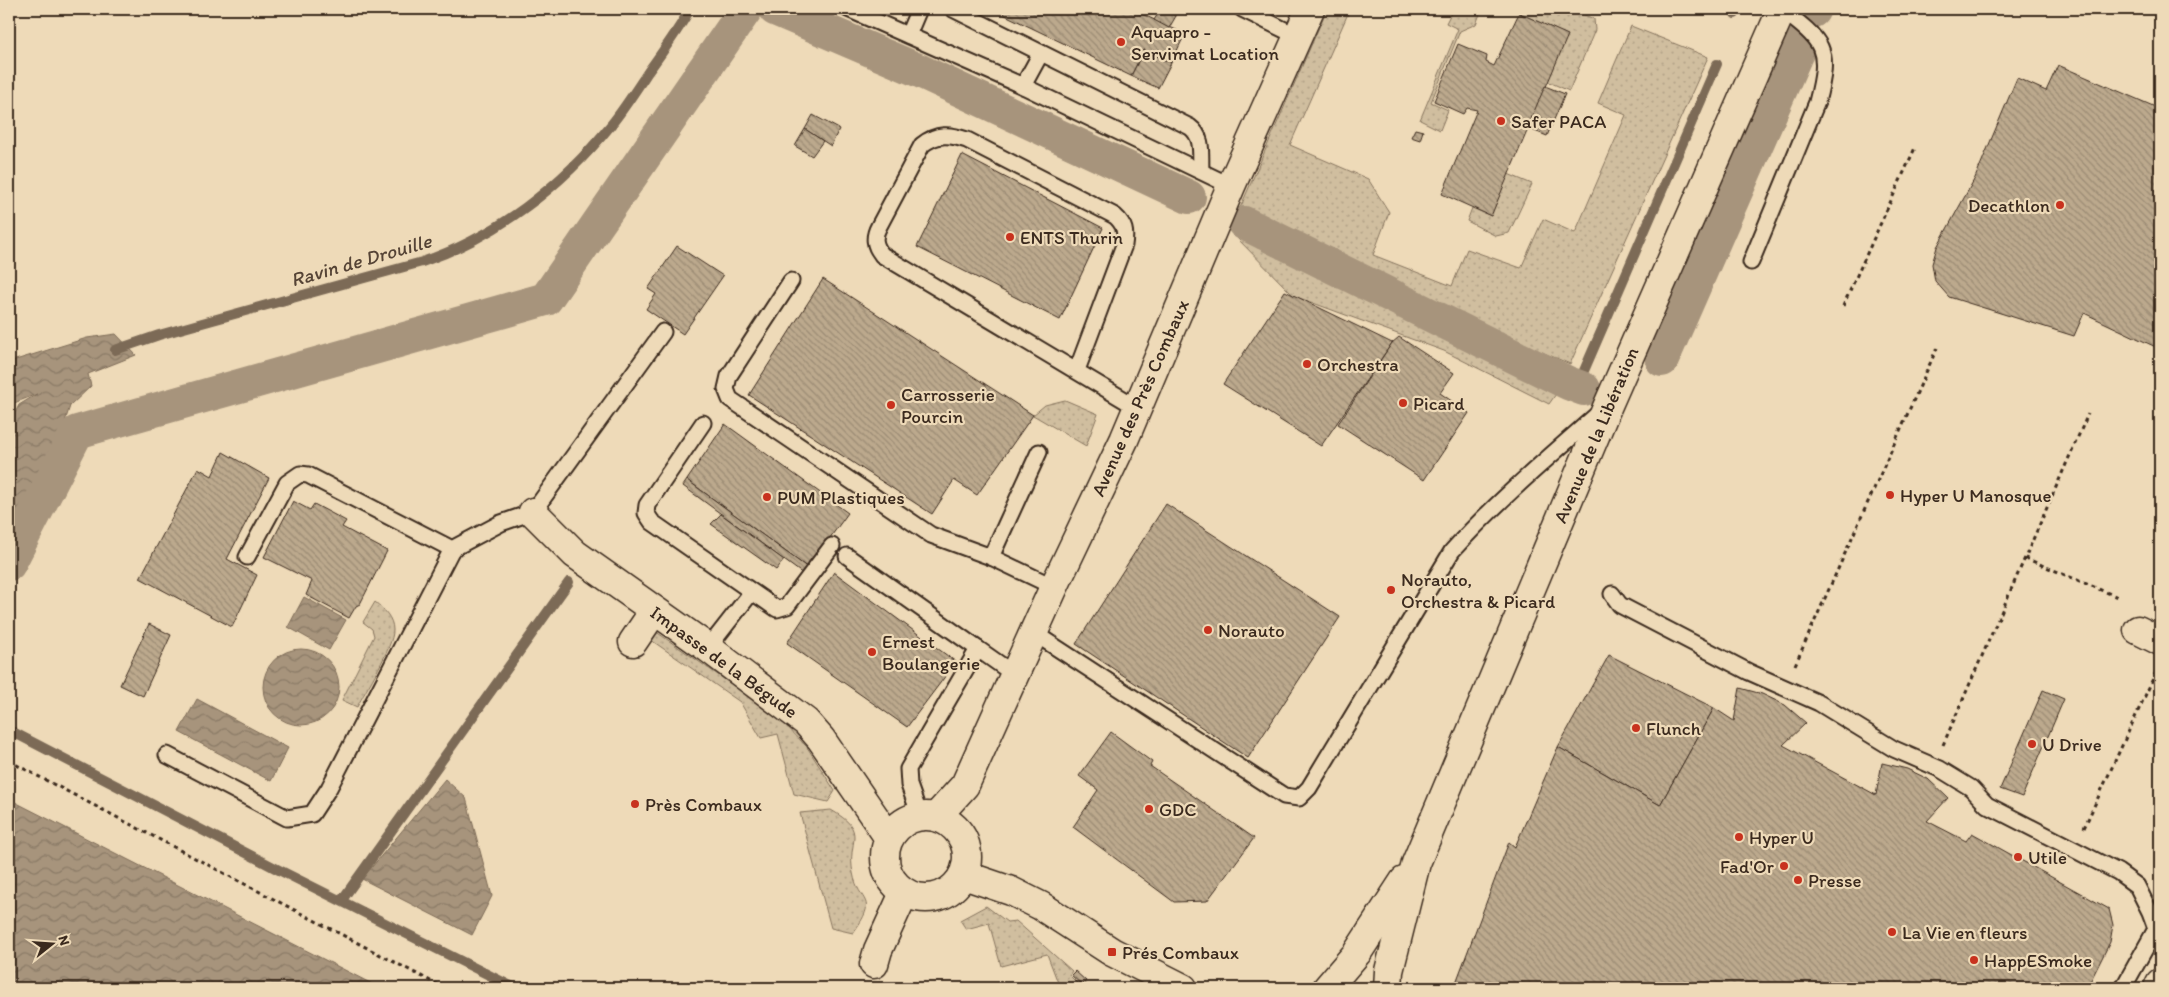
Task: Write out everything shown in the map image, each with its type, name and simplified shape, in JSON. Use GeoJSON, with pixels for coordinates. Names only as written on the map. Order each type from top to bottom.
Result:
{"type":"FeatureCollection","features":[{"type":"Feature","properties":{"kind":"street","name":"Avenue des Près Combaux"},"geometry":{"type":"LineString","coordinates":[[963,839],[965,785],[1054,587],[1138,408],[1231,186],[1310,9]]}},
{"type":"Feature","properties":{"kind":"street","name":"Avenue de la Libération"},"geometry":{"type":"LineString","coordinates":[[1388,988],[1389,971],[1416,863],[1608,406],[1781,9]]}},
{"type":"Feature","properties":{"kind":"street","name":"Impasse de la Bégude"},"geometry":{"type":"LineString","coordinates":[[532,512],[576,554],[708,648],[806,722],[822,739],[889,838]]}},
{"type":"Feature","properties":{"kind":"street"},"geometry":{"type":"LineString","coordinates":[[633,642],[654,611]]}},
{"type":"Feature","properties":{"kind":"street","name":"Avenue des Près Combaux"},"geometry":{"type":"LineString","coordinates":[[928,816],[965,785]]}},
{"type":"Feature","properties":{"kind":"street"},"geometry":{"type":"LineString","coordinates":[[928,816],[947,822],[957,829],[968,851],[964,875],[950,891],[931,899],[917,898],[904,893],[894,884],[887,873],[885,860],[889,838],[897,828],[908,820],[928,816]]}},
{"type":"Feature","properties":{"kind":"street","name":"Avenue de la Libération"},"geometry":{"type":"LineString","coordinates":[[1327,988],[1357,953],[1416,863]]}},
{"type":"Feature","properties":{"kind":"street"},"geometry":{"type":"LineString","coordinates":[[964,875],[1011,891],[1041,906],[1112,952],[1183,988]]}},
{"type":"Feature","properties":{"kind":"street"},"geometry":{"type":"LineString","coordinates":[[874,964],[878,950],[904,893]]}},
{"type":"Feature","properties":{"kind":"street"},"geometry":{"type":"LineString","coordinates":[[1112,952],[1145,988]]}},
{"type":"Feature","properties":{"kind":"street"},"geometry":{"type":"LineString","coordinates":[[2158,988],[2160,983]]}},
{"type":"Feature","properties":{"kind":"lane"},"geometry":{"type":"LineString","coordinates":[[848,9],[1024,86],[1231,186]]}},
{"type":"Feature","properties":{"kind":"lane"},"geometry":{"type":"LineString","coordinates":[[908,35],[919,9]]}},
{"type":"Feature","properties":{"kind":"lane"},"geometry":{"type":"LineString","coordinates":[[953,9],[1196,131],[1200,139],[1201,171]]}},
{"type":"Feature","properties":{"kind":"lane"},"geometry":{"type":"LineString","coordinates":[[1242,9],[1298,36]]}},
{"type":"Feature","properties":{"kind":"lane"},"geometry":{"type":"LineString","coordinates":[[1751,262],[1817,102],[1823,78],[1824,61],[1820,44],[1814,36],[1781,9]]}},
{"type":"Feature","properties":{"kind":"lane"},"geometry":{"type":"LineString","coordinates":[[1024,86],[1041,53]]}},
{"type":"Feature","properties":{"kind":"lane"},"geometry":{"type":"LineString","coordinates":[[1077,370],[1124,245],[1126,233],[1122,222],[1115,216],[967,140],[953,135],[940,135],[930,139],[922,145],[875,233],[876,248],[882,256],[1077,370],[1138,408]]}},
{"type":"Feature","properties":{"kind":"lane"},"geometry":{"type":"LineString","coordinates":[[792,281],[729,376],[726,389],[730,399],[930,535],[991,557],[1054,587]]}},
{"type":"Feature","properties":{"kind":"lane"},"geometry":{"type":"LineString","coordinates":[[167,755],[288,818],[312,814],[329,788],[452,549],[501,523],[532,512],[663,332]]}},
{"type":"Feature","properties":{"kind":"lane"},"geometry":{"type":"LineString","coordinates":[[1034,633],[1284,796],[1299,798],[1309,788],[1452,551],[1545,460],[1608,406]]}},
{"type":"Feature","properties":{"kind":"lane"},"geometry":{"type":"LineString","coordinates":[[703,423],[647,505],[646,513],[652,522],[772,608],[782,609],[787,606],[832,546]]}},
{"type":"Feature","properties":{"kind":"lane"},"geometry":{"type":"LineString","coordinates":[[991,557],[1039,452]]}},
{"type":"Feature","properties":{"kind":"lane"},"geometry":{"type":"LineString","coordinates":[[247,557],[287,483],[300,474],[308,475],[452,549]]}},
{"type":"Feature","properties":{"kind":"lane"},"geometry":{"type":"LineString","coordinates":[[846,556],[1015,675]]}},
{"type":"Feature","properties":{"kind":"lane"},"geometry":{"type":"LineString","coordinates":[[708,648],[751,593]]}},
{"type":"Feature","properties":{"kind":"lane"},"geometry":{"type":"LineString","coordinates":[[1612,594],[1620,605],[1749,672],[1819,703],[1894,749],[1934,766],[1971,788],[1987,806],[2118,872],[2137,886],[2158,934],[2123,988]]}},
{"type":"Feature","properties":{"kind":"lane"},"geometry":{"type":"LineString","coordinates":[[928,816],[909,785],[908,769],[978,650]]}},
{"type":"Feature","properties":{"kind":"path"},"geometry":{"type":"LineString","coordinates":[[1842,306],[1914,148]]}},
{"type":"Feature","properties":{"kind":"path"},"geometry":{"type":"LineString","coordinates":[[1784,688],[1936,348]]}},
{"type":"Feature","properties":{"kind":"path"},"geometry":{"type":"LineString","coordinates":[[1934,766],[2088,414]]}},
{"type":"Feature","properties":{"kind":"path"},"geometry":{"type":"LineString","coordinates":[[2024,558],[2120,598]]}},
{"type":"Feature","properties":{"kind":"path"},"geometry":{"type":"LineString","coordinates":[[2074,849],[2160,663]]}},
{"type":"Feature","properties":{"kind":"path"},"geometry":{"type":"LineString","coordinates":[[9,761],[444,988]]}},
{"type":"Feature","properties":{"kind":"shaded area"},"geometry":{"type":"Polygon","coordinates":[[[1327,9],[1350,9],[1290,145],[1368,179],[1389,212],[1373,255],[1452,286],[1467,249],[1521,268],[1543,219],[1575,233],[1626,115],[1598,103],[1631,26],[1708,57],[1570,364],[1403,293],[1399,300],[1563,384],[1549,404],[1444,351],[1294,296],[1230,231],[1327,9]]]}},
{"type":"Feature","properties":{"kind":"shaded area"},"geometry":{"type":"Polygon","coordinates":[[[1453,9],[1482,9],[1476,24],[1460,31],[1431,102],[1448,110],[1440,130],[1420,120],[1458,29],[1446,23],[1453,9]]]}},
{"type":"Feature","properties":{"kind":"shaded area"},"geometry":{"type":"Polygon","coordinates":[[[1511,9],[1570,9],[1594,19],[1595,30],[1569,91],[1547,81],[1567,35],[1511,9]]]}},
{"type":"Feature","properties":{"kind":"shaded area"},"geometry":{"type":"Polygon","coordinates":[[[932,63],[1199,191],[1187,213],[920,87],[932,63]]]}},
{"type":"Feature","properties":{"kind":"shaded area"},"geometry":{"type":"Polygon","coordinates":[[[1508,174],[1532,184],[1509,233],[1496,236],[1467,221],[1472,208],[1491,216],[1508,174]]]}},
{"type":"Feature","properties":{"kind":"shaded area"},"geometry":{"type":"Polygon","coordinates":[[[1065,400],[1098,414],[1086,446],[1033,415],[1045,405],[1065,400]]]}},
{"type":"Feature","properties":{"kind":"shaded area"},"geometry":{"type":"Polygon","coordinates":[[[375,602],[390,618],[393,626],[392,637],[384,657],[357,707],[342,700],[374,636],[372,629],[363,622],[375,602]]]}},
{"type":"Feature","properties":{"kind":"shaded area"},"geometry":{"type":"Polygon","coordinates":[[[655,631],[777,716],[807,747],[835,791],[828,802],[794,794],[778,734],[761,738],[740,702],[651,640],[655,631]]]}},
{"type":"Feature","properties":{"kind":"shaded area"},"geometry":{"type":"Polygon","coordinates":[[[831,810],[850,824],[853,831],[853,873],[866,906],[865,913],[853,933],[831,928],[800,813],[831,810]]]}},
{"type":"Feature","properties":{"kind":"shaded area"},"geometry":{"type":"Polygon","coordinates":[[[986,906],[1007,922],[1016,921],[1072,971],[1069,975],[1081,987],[1086,984],[1090,988],[1060,988],[1047,954],[1001,966],[989,923],[966,929],[960,920],[986,906]]]}},
{"type":"Feature","properties":{"kind":"water"},"geometry":{"type":"Polygon","coordinates":[[[116,334],[136,355],[88,374],[91,386],[70,406],[61,434],[9,535],[9,425],[19,405],[37,394],[9,405],[9,362],[87,338],[116,334]]]}},
{"type":"Feature","properties":{"kind":"water"},"geometry":{"type":"Polygon","coordinates":[[[304,597],[346,620],[329,650],[288,627],[304,597]]]}},
{"type":"Feature","properties":{"kind":"water"},"geometry":{"type":"Polygon","coordinates":[[[301,649],[315,652],[328,660],[336,673],[339,687],[336,701],[328,714],[315,722],[301,725],[287,722],[274,714],[266,701],[263,687],[266,673],[274,660],[287,652],[301,649]]]}},
{"type":"Feature","properties":{"kind":"water"},"geometry":{"type":"Polygon","coordinates":[[[197,699],[288,748],[271,781],[179,732],[197,699]]]}},
{"type":"Feature","properties":{"kind":"water"},"geometry":{"type":"Polygon","coordinates":[[[445,779],[466,798],[492,896],[472,935],[362,879],[445,779]]]}},
{"type":"Feature","properties":{"kind":"water"},"geometry":{"type":"Polygon","coordinates":[[[9,799],[380,988],[9,988],[9,799]]]}},
{"type":"Feature","properties":{"kind":"building","name":"Aquapro - Servimat Location"},"geometry":{"type":"Polygon","coordinates":[[[1006,9],[1131,9],[1185,34],[1171,63],[1144,50],[1131,76],[1003,14],[1006,9]]]}},
{"type":"Feature","properties":{"kind":"building"},"geometry":{"type":"Polygon","coordinates":[[[1161,9],[1176,16],[1169,28],[1154,20],[1161,9]]]}},
{"type":"Feature","properties":{"kind":"building","name":"Safer PACA"},"geometry":{"type":"Polygon","coordinates":[[[1519,13],[1568,35],[1491,216],[1442,194],[1477,110],[1467,108],[1463,114],[1434,101],[1458,44],[1487,56],[1486,62],[1494,66],[1519,13]]]}},
{"type":"Feature","properties":{"kind":"building"},"geometry":{"type":"Polygon","coordinates":[[[1144,50],[1171,63],[1158,88],[1131,76],[1144,50]]]}},
{"type":"Feature","properties":{"kind":"building","name":"Decathlon"},"geometry":{"type":"Polygon","coordinates":[[[2058,65],[2160,109],[2160,349],[2084,313],[2074,336],[1949,297],[1935,281],[1932,264],[1937,247],[1975,178],[2017,78],[2046,91],[2058,65]]]}},
{"type":"Feature","properties":{"kind":"building"},"geometry":{"type":"Polygon","coordinates":[[[1545,86],[1565,94],[1547,136],[1527,128],[1545,86]]]}},
{"type":"Feature","properties":{"kind":"building"},"geometry":{"type":"Polygon","coordinates":[[[813,115],[839,129],[831,146],[805,129],[813,115]]]}},
{"type":"Feature","properties":{"kind":"building"},"geometry":{"type":"Polygon","coordinates":[[[805,129],[823,141],[812,156],[795,146],[805,129]]]}},
{"type":"Feature","properties":{"kind":"building"},"geometry":{"type":"Polygon","coordinates":[[[1415,129],[1423,131],[1420,140],[1411,137],[1415,129]]]}},
{"type":"Feature","properties":{"kind":"building","name":"ENTS Thurin"},"geometry":{"type":"Polygon","coordinates":[[[962,155],[1103,228],[1060,320],[917,247],[962,155]]]}},
{"type":"Feature","properties":{"kind":"building"},"geometry":{"type":"Polygon","coordinates":[[[677,246],[723,276],[683,334],[646,309],[656,294],[648,289],[677,246]]]}},
{"type":"Feature","properties":{"kind":"building","name":"Carrosserie Pourcin"},"geometry":{"type":"Polygon","coordinates":[[[823,279],[1033,415],[977,495],[954,480],[932,514],[749,395],[823,279]]]}},
{"type":"Feature","properties":{"kind":"building","name":"Orchestra"},"geometry":{"type":"Polygon","coordinates":[[[1285,291],[1392,343],[1321,446],[1223,384],[1285,291]]]}},
{"type":"Feature","properties":{"kind":"building","name":"Picard"},"geometry":{"type":"Polygon","coordinates":[[[1399,337],[1454,373],[1440,393],[1469,413],[1424,480],[1338,424],[1392,343],[1399,337]]]}},
{"type":"Feature","properties":{"kind":"building","name":"PUM Plastiques"},"geometry":{"type":"Polygon","coordinates":[[[725,424],[848,513],[808,568],[687,480],[725,424]]]}},
{"type":"Feature","properties":{"kind":"building"},"geometry":{"type":"Polygon","coordinates":[[[223,452],[269,478],[227,559],[257,575],[232,627],[140,578],[198,468],[212,476],[223,452]]]}},
{"type":"Feature","properties":{"kind":"building"},"geometry":{"type":"Polygon","coordinates":[[[687,480],[808,568],[803,574],[683,486],[687,480]]]}},
{"type":"Feature","properties":{"kind":"building"},"geometry":{"type":"Polygon","coordinates":[[[293,501],[310,510],[314,504],[346,521],[342,527],[387,551],[360,604],[356,606],[349,618],[306,595],[312,581],[264,557],[293,501]]]}},
{"type":"Feature","properties":{"kind":"building","name":"Norauto"},"geometry":{"type":"Polygon","coordinates":[[[1166,504],[1340,617],[1248,758],[1076,644],[1166,504]]]}},
{"type":"Feature","properties":{"kind":"building"},"geometry":{"type":"Polygon","coordinates":[[[721,514],[784,560],[776,570],[711,524],[721,514]]]}},
{"type":"Feature","properties":{"kind":"building","name":"Ernest Boulangerie"},"geometry":{"type":"Polygon","coordinates":[[[834,572],[956,662],[907,727],[787,643],[834,572]]]}},
{"type":"Feature","properties":{"kind":"building"},"geometry":{"type":"Polygon","coordinates":[[[149,624],[171,635],[143,696],[120,685],[149,624]]]}},
{"type":"Feature","properties":{"kind":"building","name":"Flunch"},"geometry":{"type":"Polygon","coordinates":[[[1609,655],[1714,708],[1660,805],[1558,747],[1609,655]]]}},
{"type":"Feature","properties":{"kind":"building","name":"Hyper U"},"geometry":{"type":"Polygon","coordinates":[[[1740,688],[1762,694],[1785,705],[1806,723],[1783,745],[1876,795],[1882,763],[1907,769],[1928,779],[1948,798],[1927,821],[1966,841],[1972,833],[2109,909],[2113,925],[2110,942],[2087,988],[1454,988],[1509,842],[1515,847],[1558,747],[1660,805],[1714,708],[1734,721],[1740,688]]]}},
{"type":"Feature","properties":{"kind":"building","name":"U Drive"},"geometry":{"type":"Polygon","coordinates":[[[2043,690],[2064,699],[2022,797],[2000,789],[2043,690]]]}},
{"type":"Feature","properties":{"kind":"building","name":"GDC"},"geometry":{"type":"Polygon","coordinates":[[[1111,732],[1152,762],[1150,766],[1254,838],[1207,901],[1174,902],[1073,827],[1098,790],[1079,776],[1111,732]]]}},
{"type":"Feature","properties":{"kind":"building"},"geometry":{"type":"Polygon","coordinates":[[[1075,971],[1086,981],[1082,985],[1071,975],[1075,971]]]}},
{"type":"Feature","properties":{"kind":"waterway","name":"Ravin de Drouille"},"geometry":{"type":"LineString","coordinates":[[115,350],[159,335],[422,262],[476,239],[526,207],[549,189],[592,147],[625,106],[690,9]]}},
{"type":"Feature","properties":{"kind":"waterway"},"geometry":{"type":"LineString","coordinates":[[9,564],[77,432],[546,299],[746,9]]}},
{"type":"Feature","properties":{"kind":"waterway"},"geometry":{"type":"LineString","coordinates":[[775,9],[920,71],[1189,197]]}},
{"type":"Feature","properties":{"kind":"waterway"},"geometry":{"type":"LineString","coordinates":[[1735,14],[1737,9]]}},
{"type":"Feature","properties":{"kind":"waterway"},"geometry":{"type":"LineString","coordinates":[[1662,360],[1802,41]]}},
{"type":"Feature","properties":{"kind":"waterway"},"geometry":{"type":"LineString","coordinates":[[1573,385],[1583,373],[1717,64]]}},
{"type":"Feature","properties":{"kind":"waterway"},"geometry":{"type":"LineString","coordinates":[[1244,223],[1568,383],[1584,389]]}},
{"type":"Feature","properties":{"kind":"waterway"},"geometry":{"type":"LineString","coordinates":[[342,900],[569,582]]}},
{"type":"Feature","properties":{"kind":"waterway"},"geometry":{"type":"LineString","coordinates":[[9,730],[277,869],[515,988]]}},
{"type":"Feature","properties":{"kind":"place","name":"Aquapro - Servimat Location"},"geometry":{"type":"Point","coordinates":[1121,42]}},
{"type":"Feature","properties":{"kind":"place","name":"Safer PACA"},"geometry":{"type":"Point","coordinates":[1501,121]}},
{"type":"Feature","properties":{"kind":"place","name":"Decathlon"},"geometry":{"type":"Point","coordinates":[2060,205]}},
{"type":"Feature","properties":{"kind":"place","name":"ENTS Thurin"},"geometry":{"type":"Point","coordinates":[1010,237]}},
{"type":"Feature","properties":{"kind":"place","name":"Orchestra"},"geometry":{"type":"Point","coordinates":[1307,364]}},
{"type":"Feature","properties":{"kind":"place","name":"Picard"},"geometry":{"type":"Point","coordinates":[1403,403]}},
{"type":"Feature","properties":{"kind":"place","name":"Carrosserie Pourcin"},"geometry":{"type":"Point","coordinates":[891,405]}},
{"type":"Feature","properties":{"kind":"place","name":"Hyper U Manosque"},"geometry":{"type":"Point","coordinates":[1890,495]}},
{"type":"Feature","properties":{"kind":"place","name":"PUM Plastiques"},"geometry":{"type":"Point","coordinates":[767,497]}},
{"type":"Feature","properties":{"kind":"place","name":"Norauto, Orchestra & Picard"},"geometry":{"type":"Point","coordinates":[1391,590]}},
{"type":"Feature","properties":{"kind":"place","name":"Norauto"},"geometry":{"type":"Point","coordinates":[1208,630]}},
{"type":"Feature","properties":{"kind":"place","name":"Ernest Boulangerie"},"geometry":{"type":"Point","coordinates":[872,652]}},
{"type":"Feature","properties":{"kind":"place","name":"Flunch"},"geometry":{"type":"Point","coordinates":[1636,728]}},
{"type":"Feature","properties":{"kind":"place","name":"U Drive"},"geometry":{"type":"Point","coordinates":[2032,744]}},
{"type":"Feature","properties":{"kind":"place","name":"Près Combaux"},"geometry":{"type":"Point","coordinates":[635,804]}},
{"type":"Feature","properties":{"kind":"place","name":"GDC"},"geometry":{"type":"Point","coordinates":[1149,809]}},
{"type":"Feature","properties":{"kind":"place","name":"Hyper U"},"geometry":{"type":"Point","coordinates":[1739,837]}},
{"type":"Feature","properties":{"kind":"place","name":"Utile"},"geometry":{"type":"Point","coordinates":[2018,857]}},
{"type":"Feature","properties":{"kind":"place","name":"Fad'Or"},"geometry":{"type":"Point","coordinates":[1784,866]}},
{"type":"Feature","properties":{"kind":"place","name":"Presse"},"geometry":{"type":"Point","coordinates":[1798,880]}},
{"type":"Feature","properties":{"kind":"place","name":"La Vie en fleurs"},"geometry":{"type":"Point","coordinates":[1892,932]}},
{"type":"Feature","properties":{"kind":"place","name":"Prés Combaux"},"geometry":{"type":"Point","coordinates":[1112,952]}},
{"type":"Feature","properties":{"kind":"place","name":"HappESmoke"},"geometry":{"type":"Point","coordinates":[1974,960]}}]}
